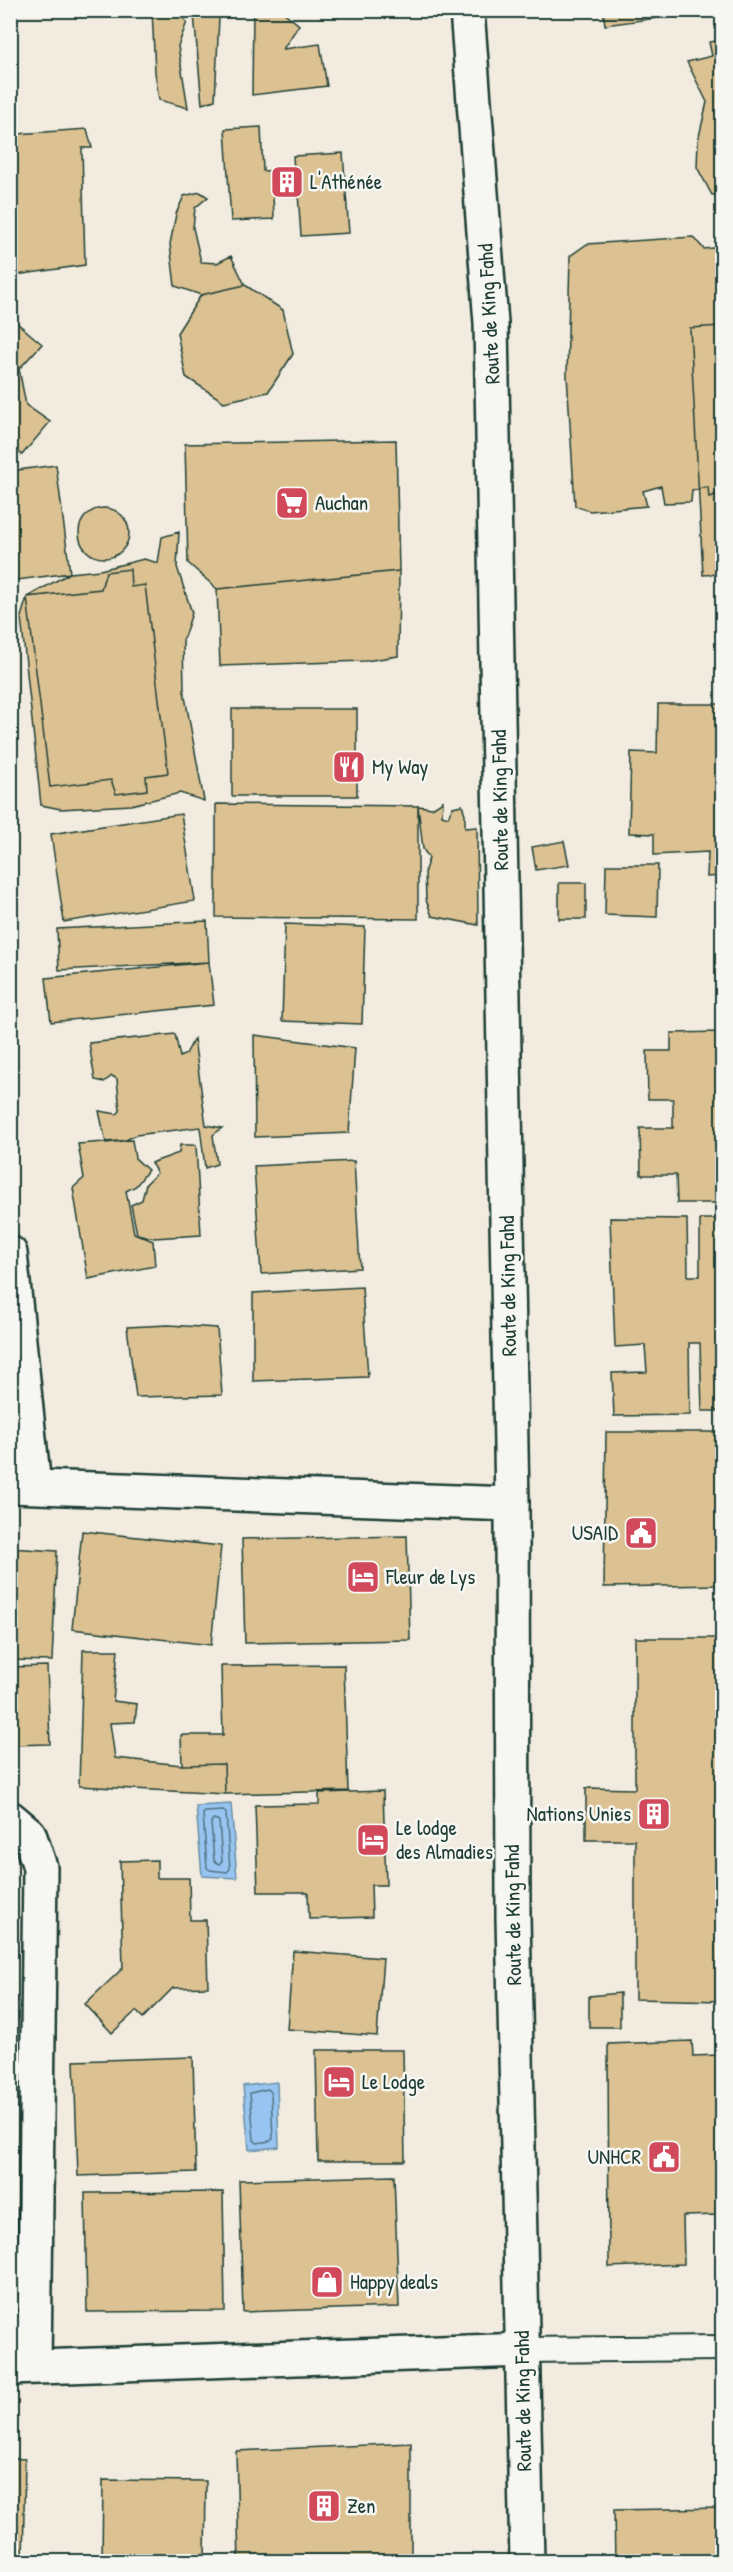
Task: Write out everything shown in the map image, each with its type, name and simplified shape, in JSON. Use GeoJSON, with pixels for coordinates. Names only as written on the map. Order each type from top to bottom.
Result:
{"type":"FeatureCollection","features":[{"type":"Feature","properties":{"kind":"street","name":"Route de King Fahd"},"geometry":{"type":"LineString","coordinates":[[467,10],[491,323],[512,1504],[513,1917],[527,2562]]}},
{"type":"Feature","properties":{"kind":"street"},"geometry":{"type":"LineString","coordinates":[[10,1253],[22,1487],[512,1504]]}},
{"type":"Feature","properties":{"kind":"street"},"geometry":{"type":"LineString","coordinates":[[10,1818],[29,1834],[40,1868],[22,2367],[521,2350]]}},
{"type":"Feature","properties":{"kind":"lane"},"geometry":{"type":"LineString","coordinates":[[521,2350],[723,2348]]}},
{"type":"Feature","properties":{"kind":"water"},"geometry":{"type":"Polygon","coordinates":[[[231,1804],[237,1878],[202,1876],[196,1806],[231,1804]]]}},
{"type":"Feature","properties":{"kind":"water"},"geometry":{"type":"Polygon","coordinates":[[[277,2082],[279,2147],[249,2150],[243,2086],[277,2082]]]}},
{"type":"Feature","properties":{"kind":"building"},"geometry":{"type":"Polygon","coordinates":[[[152,10],[175,10],[187,22],[178,46],[188,108],[159,100],[155,72],[152,10]]]}},
{"type":"Feature","properties":{"kind":"building"},"geometry":{"type":"Polygon","coordinates":[[[253,10],[281,10],[299,25],[283,49],[320,44],[327,86],[252,95],[253,10]]]}},
{"type":"Feature","properties":{"kind":"building"},"geometry":{"type":"Polygon","coordinates":[[[603,10],[718,10],[605,25],[603,10]]]}},
{"type":"Feature","properties":{"kind":"building"},"geometry":{"type":"Polygon","coordinates":[[[194,14],[219,17],[215,100],[202,104],[194,14]]]}},
{"type":"Feature","properties":{"kind":"building"},"geometry":{"type":"Polygon","coordinates":[[[722,40],[722,195],[712,195],[697,167],[698,141],[707,102],[687,62],[712,56],[709,42],[722,40]]]}},
{"type":"Feature","properties":{"kind":"building","name":"L'Athénée"},"geometry":{"type":"Polygon","coordinates":[[[261,127],[263,171],[294,170],[293,156],[343,153],[349,233],[301,236],[298,193],[273,194],[274,219],[231,221],[225,129],[261,127]]]}},
{"type":"Feature","properties":{"kind":"building"},"geometry":{"type":"Polygon","coordinates":[[[87,129],[92,148],[82,148],[85,265],[10,276],[10,142],[17,134],[87,129]]]}},
{"type":"Feature","properties":{"kind":"building"},"geometry":{"type":"Polygon","coordinates":[[[200,192],[208,197],[195,208],[193,228],[201,262],[217,263],[231,256],[245,285],[201,295],[175,286],[170,244],[176,214],[184,196],[200,192]]]}},
{"type":"Feature","properties":{"kind":"building"},"geometry":{"type":"Polygon","coordinates":[[[693,237],[704,249],[722,247],[722,491],[709,498],[708,487],[692,490],[691,502],[664,503],[661,486],[643,491],[647,506],[590,511],[575,506],[567,375],[570,256],[587,244],[693,237]]]}},
{"type":"Feature","properties":{"kind":"building"},"geometry":{"type":"Polygon","coordinates":[[[245,285],[283,310],[293,354],[268,392],[224,402],[186,377],[177,333],[201,295],[245,285]]]}},
{"type":"Feature","properties":{"kind":"building"},"geometry":{"type":"Polygon","coordinates":[[[10,317],[42,344],[19,369],[26,405],[50,422],[22,455],[10,444],[10,317]]]}},
{"type":"Feature","properties":{"kind":"building"},"geometry":{"type":"Polygon","coordinates":[[[722,326],[722,574],[703,575],[690,328],[722,326]]]}},
{"type":"Feature","properties":{"kind":"building","name":"Auchan"},"geometry":{"type":"Polygon","coordinates":[[[396,440],[399,571],[217,589],[188,563],[185,444],[396,440]]]}},
{"type":"Feature","properties":{"kind":"building"},"geometry":{"type":"Polygon","coordinates":[[[56,465],[70,573],[10,581],[10,471],[56,465]]]}},
{"type":"Feature","properties":{"kind":"building"},"geometry":{"type":"Polygon","coordinates":[[[104,508],[122,515],[129,533],[122,551],[104,558],[86,551],[79,533],[86,515],[104,508]]]}},
{"type":"Feature","properties":{"kind":"building"},"geometry":{"type":"Polygon","coordinates":[[[179,532],[177,567],[192,613],[183,640],[184,691],[204,801],[180,793],[131,805],[61,809],[41,805],[21,617],[27,597],[70,573],[100,570],[144,559],[158,563],[162,537],[179,532]]]}},
{"type":"Feature","properties":{"kind":"building"},"geometry":{"type":"Polygon","coordinates":[[[130,569],[131,587],[145,585],[168,773],[146,776],[147,790],[116,794],[111,780],[50,787],[27,597],[101,589],[106,572],[130,569]]]}},
{"type":"Feature","properties":{"kind":"building"},"geometry":{"type":"Polygon","coordinates":[[[399,571],[398,656],[365,661],[220,666],[217,589],[399,571]]]}},
{"type":"Feature","properties":{"kind":"building"},"geometry":{"type":"Polygon","coordinates":[[[658,704],[722,704],[722,876],[707,877],[708,852],[654,855],[654,834],[629,833],[631,752],[657,753],[658,704]]]}},
{"type":"Feature","properties":{"kind":"building"},"geometry":{"type":"Polygon","coordinates":[[[232,709],[357,709],[357,796],[232,796],[232,709]]]}},
{"type":"Feature","properties":{"kind":"building"},"geometry":{"type":"Polygon","coordinates":[[[443,801],[442,815],[448,817],[453,807],[462,805],[465,814],[465,828],[477,827],[478,925],[432,916],[426,900],[425,870],[429,858],[423,849],[418,806],[432,808],[443,801]]]}},
{"type":"Feature","properties":{"kind":"building"},"geometry":{"type":"Polygon","coordinates":[[[216,804],[418,806],[418,919],[216,917],[216,804]]]}},
{"type":"Feature","properties":{"kind":"building"},"geometry":{"type":"Polygon","coordinates":[[[181,814],[195,901],[64,922],[51,834],[181,814]]]}},
{"type":"Feature","properties":{"kind":"building"},"geometry":{"type":"Polygon","coordinates":[[[564,841],[569,865],[536,870],[532,847],[564,841]]]}},
{"type":"Feature","properties":{"kind":"building"},"geometry":{"type":"Polygon","coordinates":[[[606,865],[658,865],[657,917],[605,915],[606,865]]]}},
{"type":"Feature","properties":{"kind":"building"},"geometry":{"type":"Polygon","coordinates":[[[559,883],[586,883],[586,919],[559,919],[559,883]]]}},
{"type":"Feature","properties":{"kind":"building"},"geometry":{"type":"Polygon","coordinates":[[[207,921],[209,962],[59,970],[57,929],[207,921]]]}},
{"type":"Feature","properties":{"kind":"building"},"geometry":{"type":"Polygon","coordinates":[[[285,924],[365,927],[362,1024],[282,1021],[285,924]]]}},
{"type":"Feature","properties":{"kind":"building"},"geometry":{"type":"Polygon","coordinates":[[[209,962],[214,1005],[51,1022],[46,978],[209,962]]]}},
{"type":"Feature","properties":{"kind":"building"},"geometry":{"type":"Polygon","coordinates":[[[722,1032],[722,1203],[677,1203],[676,1175],[641,1175],[640,1128],[673,1128],[673,1099],[648,1099],[647,1051],[671,1051],[671,1033],[722,1032]]]}},
{"type":"Feature","properties":{"kind":"building"},"geometry":{"type":"Polygon","coordinates":[[[175,1034],[180,1057],[186,1054],[194,1039],[206,1125],[222,1128],[213,1135],[217,1164],[205,1168],[200,1127],[136,1135],[124,1141],[106,1143],[99,1111],[117,1114],[120,1111],[117,1079],[112,1076],[104,1082],[95,1080],[89,1043],[175,1034]]]}},
{"type":"Feature","properties":{"kind":"building"},"geometry":{"type":"Polygon","coordinates":[[[254,1035],[355,1048],[349,1133],[255,1137],[254,1035]]]}},
{"type":"Feature","properties":{"kind":"building"},"geometry":{"type":"Polygon","coordinates":[[[132,1140],[135,1158],[148,1170],[136,1186],[126,1191],[134,1233],[153,1241],[155,1266],[88,1279],[73,1188],[84,1178],[78,1144],[132,1140]]]}},
{"type":"Feature","properties":{"kind":"building"},"geometry":{"type":"Polygon","coordinates":[[[180,1145],[196,1145],[201,1235],[154,1238],[137,1234],[131,1205],[142,1200],[146,1184],[157,1173],[151,1163],[179,1153],[180,1145]]]}},
{"type":"Feature","properties":{"kind":"building"},"geometry":{"type":"Polygon","coordinates":[[[354,1161],[360,1268],[261,1274],[254,1166],[354,1161]]]}},
{"type":"Feature","properties":{"kind":"building"},"geometry":{"type":"Polygon","coordinates":[[[610,1218],[687,1219],[688,1276],[700,1276],[700,1219],[722,1219],[722,1411],[702,1411],[700,1343],[689,1343],[690,1415],[614,1416],[612,1373],[647,1372],[645,1345],[615,1347],[610,1218]]]}},
{"type":"Feature","properties":{"kind":"building"},"geometry":{"type":"Polygon","coordinates":[[[362,1287],[368,1377],[253,1381],[253,1293],[362,1287]]]}},
{"type":"Feature","properties":{"kind":"building"},"geometry":{"type":"Polygon","coordinates":[[[168,1325],[217,1328],[222,1395],[136,1397],[127,1327],[168,1325]]]}},
{"type":"Feature","properties":{"kind":"building"},"geometry":{"type":"Polygon","coordinates":[[[606,1432],[719,1432],[721,1585],[604,1587],[606,1432]]]}},
{"type":"Feature","properties":{"kind":"building"},"geometry":{"type":"Polygon","coordinates":[[[82,1531],[221,1546],[211,1645],[72,1629],[82,1531]]]}},
{"type":"Feature","properties":{"kind":"building"},"geometry":{"type":"Polygon","coordinates":[[[407,1536],[410,1640],[245,1643],[242,1539],[407,1536]]]}},
{"type":"Feature","properties":{"kind":"building"},"geometry":{"type":"Polygon","coordinates":[[[10,1548],[57,1551],[52,1661],[10,1660],[10,1548]]]}},
{"type":"Feature","properties":{"kind":"building","name":"Nations Unies"},"geometry":{"type":"Polygon","coordinates":[[[635,1638],[722,1638],[722,2001],[635,1999],[635,1840],[586,1840],[586,1788],[635,1789],[635,1638]]]}},
{"type":"Feature","properties":{"kind":"building"},"geometry":{"type":"Polygon","coordinates":[[[83,1650],[118,1650],[113,1701],[137,1704],[135,1722],[110,1723],[115,1758],[182,1765],[224,1764],[225,1794],[79,1786],[83,1650]]]}},
{"type":"Feature","properties":{"kind":"building"},"geometry":{"type":"Polygon","coordinates":[[[344,1665],[348,1791],[225,1794],[224,1764],[182,1765],[181,1735],[223,1735],[221,1666],[344,1665]]]}},
{"type":"Feature","properties":{"kind":"building"},"geometry":{"type":"Polygon","coordinates":[[[47,1666],[50,1744],[10,1745],[10,1667],[47,1666]]]}},
{"type":"Feature","properties":{"kind":"building"},"geometry":{"type":"Polygon","coordinates":[[[383,1791],[386,1885],[371,1885],[372,1917],[309,1919],[308,1892],[258,1892],[255,1805],[319,1804],[319,1793],[383,1791]]]}},
{"type":"Feature","properties":{"kind":"building"},"geometry":{"type":"Polygon","coordinates":[[[157,1860],[157,1878],[189,1878],[190,1920],[206,1920],[208,1987],[173,1988],[143,2018],[136,2011],[112,2033],[85,2004],[123,1968],[120,1861],[157,1860]]]}},
{"type":"Feature","properties":{"kind":"building"},"geometry":{"type":"Polygon","coordinates":[[[293,1951],[383,1958],[377,2036],[287,2029],[293,1951]]]}},
{"type":"Feature","properties":{"kind":"building"},"geometry":{"type":"Polygon","coordinates":[[[620,1993],[620,2027],[589,2027],[589,1996],[620,1993]]]}},
{"type":"Feature","properties":{"kind":"building"},"geometry":{"type":"Polygon","coordinates":[[[719,2040],[722,2040],[722,2268],[720,2268],[720,2215],[683,2216],[684,2264],[609,2267],[608,2044],[692,2041],[693,2056],[719,2055],[719,2040]]]}},
{"type":"Feature","properties":{"kind":"building"},"geometry":{"type":"Polygon","coordinates":[[[316,2050],[403,2050],[405,2161],[318,2161],[316,2050]]]}},
{"type":"Feature","properties":{"kind":"building"},"geometry":{"type":"Polygon","coordinates":[[[193,2057],[196,2172],[78,2176],[74,2061],[193,2057]]]}},
{"type":"Feature","properties":{"kind":"building"},"geometry":{"type":"Polygon","coordinates":[[[394,2176],[399,2307],[243,2312],[239,2180],[394,2176]]]}},
{"type":"Feature","properties":{"kind":"building"},"geometry":{"type":"Polygon","coordinates":[[[223,2192],[225,2311],[87,2312],[85,2193],[223,2192]]]}},
{"type":"Feature","properties":{"kind":"building","name":"Zen"},"geometry":{"type":"Polygon","coordinates":[[[411,2443],[411,2562],[239,2562],[236,2451],[411,2443]]]}},
{"type":"Feature","properties":{"kind":"building"},"geometry":{"type":"Polygon","coordinates":[[[10,2458],[25,2459],[23,2562],[10,2562],[10,2458]]]}},
{"type":"Feature","properties":{"kind":"building"},"geometry":{"type":"Polygon","coordinates":[[[103,2480],[206,2481],[205,2562],[102,2562],[103,2480]]]}},
{"type":"Feature","properties":{"kind":"building"},"geometry":{"type":"Polygon","coordinates":[[[722,2508],[722,2562],[615,2562],[614,2510],[722,2508]]]}},
{"type":"Feature","properties":{"kind":"place","name":"L'Athénée"},"geometry":{"type":"Point","coordinates":[287,182]}},
{"type":"Feature","properties":{"kind":"place","name":"Auchan"},"geometry":{"type":"Point","coordinates":[292,503]}},
{"type":"Feature","properties":{"kind":"place","name":"My Way"},"geometry":{"type":"Point","coordinates":[349,767]}},
{"type":"Feature","properties":{"kind":"place","name":"USAID"},"geometry":{"type":"Point","coordinates":[641,1533]}},
{"type":"Feature","properties":{"kind":"place","name":"Fleur de Lys"},"geometry":{"type":"Point","coordinates":[363,1577]}},
{"type":"Feature","properties":{"kind":"place","name":"Nations Unies"},"geometry":{"type":"Point","coordinates":[654,1814]}},
{"type":"Feature","properties":{"kind":"place","name":"Le lodge des Almadies"},"geometry":{"type":"Point","coordinates":[373,1840]}},
{"type":"Feature","properties":{"kind":"place","name":"Le Lodge"},"geometry":{"type":"Point","coordinates":[339,2082]}},
{"type":"Feature","properties":{"kind":"place","name":"UNHCR"},"geometry":{"type":"Point","coordinates":[664,2157]}},
{"type":"Feature","properties":{"kind":"place","name":"Happy deals"},"geometry":{"type":"Point","coordinates":[327,2282]}},
{"type":"Feature","properties":{"kind":"place","name":"Zen"},"geometry":{"type":"Point","coordinates":[324,2506]}}]}
